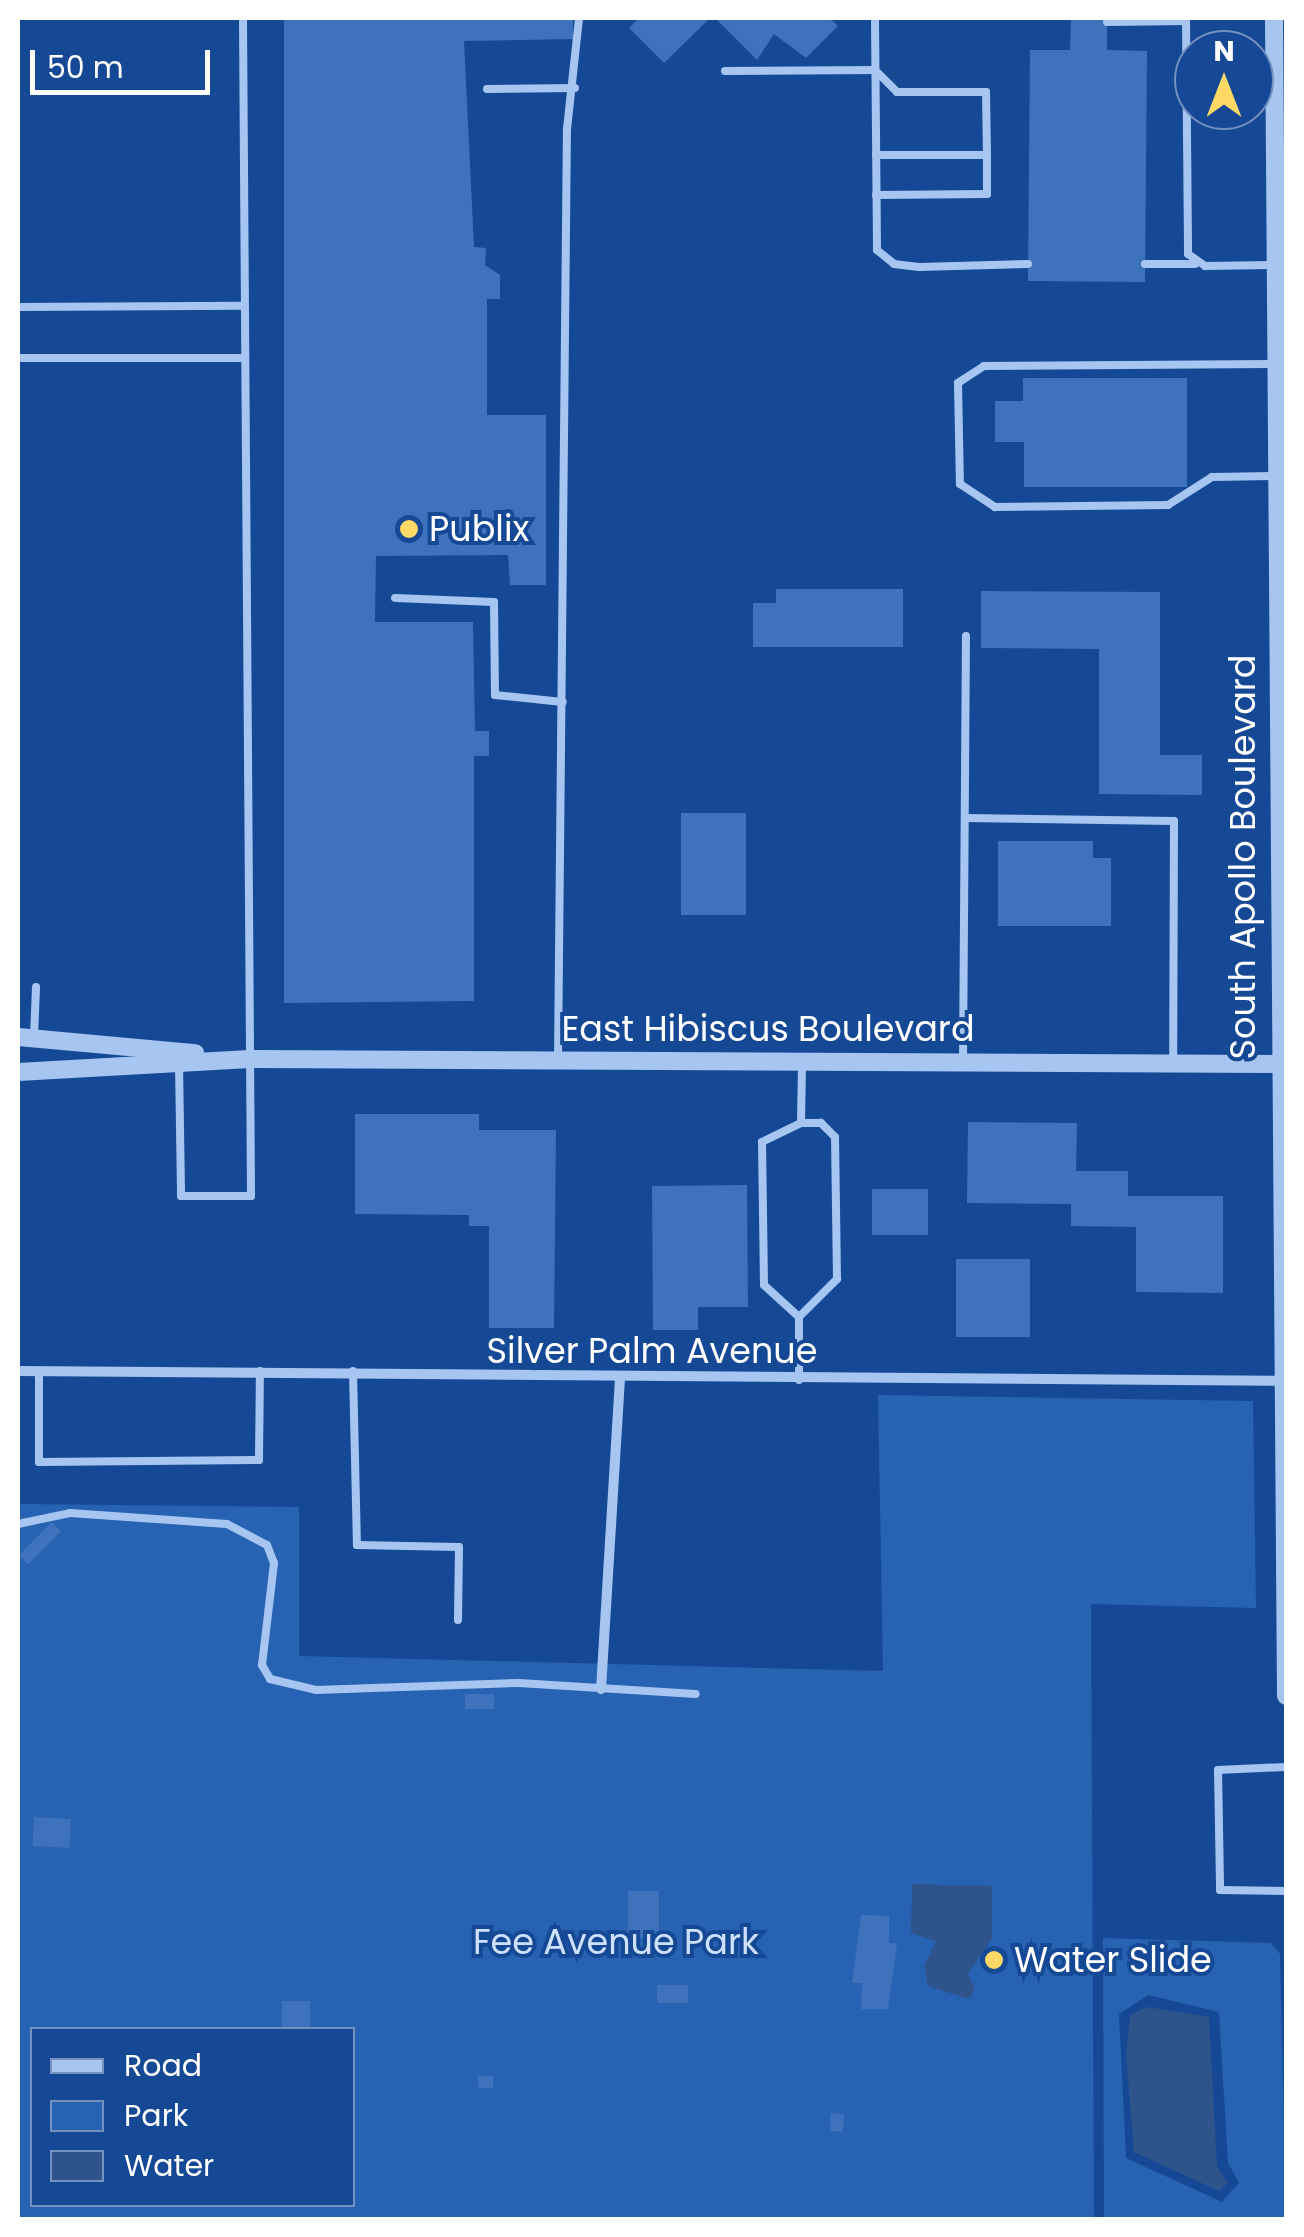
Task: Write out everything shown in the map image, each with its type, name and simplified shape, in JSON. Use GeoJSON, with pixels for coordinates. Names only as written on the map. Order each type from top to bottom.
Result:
{"type":"FeatureCollection","features":[{"type":"Feature","properties":{"kind":"street","name":"South Apollo Boulevard"},"geometry":{"type":"LineString","coordinates":[[1274,18],[1274,265],[1280,324],[1274,364],[1274,476],[1286,1696]]}},
{"type":"Feature","properties":{"kind":"street","name":"East Hibiscus Boulevard"},"geometry":{"type":"LineString","coordinates":[[26,1037],[250,1058]]}},
{"type":"Feature","properties":{"kind":"street","name":"East Hibiscus Boulevard"},"geometry":{"type":"LineString","coordinates":[[18,1072],[250,1058],[1281,1064]]}},
{"type":"Feature","properties":{"kind":"street","name":"Silver Palm Avenue"},"geometry":{"type":"LineString","coordinates":[[18,1370],[353,1371],[620,1380],[1283,1381]]}},
{"type":"Feature","properties":{"kind":"street"},"geometry":{"type":"LineString","coordinates":[[601,1688],[620,1380]]}},
{"type":"Feature","properties":{"kind":"lane"},"geometry":{"type":"LineString","coordinates":[[179,1063],[181,1196],[251,1196],[243,18]]}},
{"type":"Feature","properties":{"kind":"lane"},"geometry":{"type":"LineString","coordinates":[[558,1060],[575,88],[580,18]]}},
{"type":"Feature","properties":{"kind":"lane"},"geometry":{"type":"LineString","coordinates":[[875,18],[877,250],[894,264],[1028,264]]}},
{"type":"Feature","properties":{"kind":"lane"},"geometry":{"type":"LineString","coordinates":[[1107,22],[1186,19],[1195,264]]}},
{"type":"Feature","properties":{"kind":"lane"},"geometry":{"type":"LineString","coordinates":[[724,70],[875,70],[897,92],[986,92],[987,194],[876,194]]}},
{"type":"Feature","properties":{"kind":"lane"},"geometry":{"type":"LineString","coordinates":[[487,89],[575,88]]}},
{"type":"Feature","properties":{"kind":"lane"},"geometry":{"type":"LineString","coordinates":[[876,155],[987,155]]}},
{"type":"Feature","properties":{"kind":"lane"},"geometry":{"type":"LineString","coordinates":[[1146,264],[1274,265]]}},
{"type":"Feature","properties":{"kind":"lane"},"geometry":{"type":"LineString","coordinates":[[18,307],[244,306]]}},
{"type":"Feature","properties":{"kind":"lane"},"geometry":{"type":"LineString","coordinates":[[18,358],[244,358]]}},
{"type":"Feature","properties":{"kind":"lane"},"geometry":{"type":"LineString","coordinates":[[1274,364],[984,366],[958,383],[960,484],[995,507],[1168,505],[1231,472],[1274,476]]}},
{"type":"Feature","properties":{"kind":"lane"},"geometry":{"type":"LineString","coordinates":[[395,598],[494,602],[496,695],[564,702]]}},
{"type":"Feature","properties":{"kind":"lane"},"geometry":{"type":"LineString","coordinates":[[963,1062],[966,636]]}},
{"type":"Feature","properties":{"kind":"lane"},"geometry":{"type":"LineString","coordinates":[[965,818],[1174,821],[1173,1064]]}},
{"type":"Feature","properties":{"kind":"lane"},"geometry":{"type":"LineString","coordinates":[[26,1037],[36,987]]}},
{"type":"Feature","properties":{"kind":"lane"},"geometry":{"type":"LineString","coordinates":[[801,1123],[802,1061]]}},
{"type":"Feature","properties":{"kind":"lane"},"geometry":{"type":"LineString","coordinates":[[799,1317],[764,1286],[762,1142],[801,1123],[821,1123],[835,1137],[838,1279],[799,1317],[799,1380]]}},
{"type":"Feature","properties":{"kind":"lane"},"geometry":{"type":"LineString","coordinates":[[39,1371],[39,1462],[259,1460],[260,1371]]}},
{"type":"Feature","properties":{"kind":"lane"},"geometry":{"type":"LineString","coordinates":[[353,1371],[357,1544],[459,1547],[458,1620]]}},
{"type":"Feature","properties":{"kind":"lane"},"geometry":{"type":"LineString","coordinates":[[18,1524],[70,1513],[227,1524],[267,1544],[274,1562],[262,1666],[270,1679],[316,1690],[601,1688],[696,1694]]}},
{"type":"Feature","properties":{"kind":"lane"},"geometry":{"type":"LineString","coordinates":[[1286,1767],[1218,1770],[1220,1890],[1286,1891]]}},
{"type":"Feature","properties":{"kind":"green space","name":"Fee Avenue Park"},"geometry":{"type":"Polygon","coordinates":[[[878,1395],[1253,1401],[1256,1608],[1091,1604],[1094,2219],[18,2217],[18,1504],[299,1507],[299,1656],[883,1671],[878,1395]]]}},
{"type":"Feature","properties":{"kind":"green space"},"geometry":{"type":"Polygon","coordinates":[[[1103,1938],[1271,1943],[1280,1954],[1286,2219],[1104,2219],[1103,1938]],[[1148,1995],[1119,2014],[1126,2158],[1222,2202],[1239,2183],[1228,2163],[1219,2012],[1148,1995]]]}},
{"type":"Feature","properties":{"kind":"water"},"geometry":{"type":"Polygon","coordinates":[[[912,1884],[992,1886],[992,1939],[968,1973],[975,1990],[968,1999],[928,1986],[924,1966],[936,1941],[911,1933],[912,1884]]]}},
{"type":"Feature","properties":{"kind":"water"},"geometry":{"type":"Polygon","coordinates":[[[1147,2007],[1209,2017],[1217,2166],[1228,2183],[1219,2191],[1134,2152],[1126,2054],[1130,2015],[1147,2007]]]}},
{"type":"Feature","properties":{"kind":"building"},"geometry":{"type":"Polygon","coordinates":[[[284,18],[573,18],[573,39],[464,41],[474,247],[486,248],[485,265],[500,275],[500,299],[487,299],[487,415],[546,415],[546,585],[510,585],[508,555],[376,556],[375,622],[473,622],[475,731],[489,731],[489,756],[474,756],[474,1001],[284,1003],[284,18]]]}},
{"type":"Feature","properties":{"kind":"building"},"geometry":{"type":"Polygon","coordinates":[[[639,18],[710,18],[664,63],[629,28],[639,18]]]}},
{"type":"Feature","properties":{"kind":"building"},"geometry":{"type":"Polygon","coordinates":[[[715,18],[829,18],[838,26],[806,58],[774,34],[757,60],[715,18]]]}},
{"type":"Feature","properties":{"kind":"building"},"geometry":{"type":"Polygon","coordinates":[[[1071,18],[1107,18],[1107,50],[1147,51],[1145,282],[1028,281],[1030,50],[1070,50],[1071,18]]]}},
{"type":"Feature","properties":{"kind":"building"},"geometry":{"type":"Polygon","coordinates":[[[1023,378],[1187,378],[1187,487],[1024,487],[1024,442],[995,442],[995,401],[1023,401],[1023,378]]]}},
{"type":"Feature","properties":{"kind":"building"},"geometry":{"type":"Polygon","coordinates":[[[776,589],[903,589],[903,647],[753,647],[753,603],[776,603],[776,589]]]}},
{"type":"Feature","properties":{"kind":"building"},"geometry":{"type":"Polygon","coordinates":[[[981,591],[1160,592],[1160,755],[1202,755],[1202,795],[1099,794],[1099,649],[981,648],[981,591]]]}},
{"type":"Feature","properties":{"kind":"building"},"geometry":{"type":"Polygon","coordinates":[[[681,813],[746,813],[746,915],[681,915],[681,813]]]}},
{"type":"Feature","properties":{"kind":"building"},"geometry":{"type":"Polygon","coordinates":[[[998,841],[1093,841],[1093,858],[1111,858],[1111,926],[998,926],[998,841]]]}},
{"type":"Feature","properties":{"kind":"building"},"geometry":{"type":"Polygon","coordinates":[[[355,1114],[479,1114],[479,1130],[556,1130],[554,1328],[489,1328],[489,1226],[469,1226],[469,1215],[355,1214],[355,1114]]]}},
{"type":"Feature","properties":{"kind":"building"},"geometry":{"type":"Polygon","coordinates":[[[968,1122],[1077,1123],[1076,1171],[1128,1171],[1128,1196],[1223,1196],[1223,1293],[1136,1292],[1136,1227],[1071,1226],[1071,1204],[967,1203],[968,1122]]]}},
{"type":"Feature","properties":{"kind":"building"},"geometry":{"type":"Polygon","coordinates":[[[747,1185],[748,1307],[698,1307],[698,1330],[653,1330],[652,1186],[747,1185]]]}},
{"type":"Feature","properties":{"kind":"building"},"geometry":{"type":"Polygon","coordinates":[[[872,1189],[928,1189],[928,1235],[872,1235],[872,1189]]]}},
{"type":"Feature","properties":{"kind":"building"},"geometry":{"type":"Polygon","coordinates":[[[956,1259],[1030,1259],[1030,1337],[956,1337],[956,1259]]]}},
{"type":"Feature","properties":{"kind":"building"},"geometry":{"type":"Polygon","coordinates":[[[52,1522],[61,1531],[28,1564],[19,1555],[52,1522]]]}},
{"type":"Feature","properties":{"kind":"building"},"geometry":{"type":"Polygon","coordinates":[[[465,1694],[494,1694],[494,1709],[465,1709],[465,1694]]]}},
{"type":"Feature","properties":{"kind":"building"},"geometry":{"type":"Polygon","coordinates":[[[34,1817],[71,1819],[69,1848],[32,1846],[34,1817]]]}},
{"type":"Feature","properties":{"kind":"building"},"geometry":{"type":"Polygon","coordinates":[[[628,1891],[659,1891],[659,1938],[628,1938],[628,1891]]]}},
{"type":"Feature","properties":{"kind":"building"},"geometry":{"type":"Polygon","coordinates":[[[861,1915],[889,1916],[889,1943],[897,1943],[888,2009],[861,2009],[862,1983],[852,1983],[861,1915]]]}},
{"type":"Feature","properties":{"kind":"building","name":"Water Slide"},"geometry":{"type":"Polygon","coordinates":[[[994,1951],[1004,1961],[994,1971],[984,1961],[994,1951]]]}},
{"type":"Feature","properties":{"kind":"building"},"geometry":{"type":"Polygon","coordinates":[[[657,1985],[688,1985],[688,2003],[657,2003],[657,1985]]]}},
{"type":"Feature","properties":{"kind":"building"},"geometry":{"type":"Polygon","coordinates":[[[282,2001],[310,2001],[310,2027],[282,2027],[282,2001]]]}},
{"type":"Feature","properties":{"kind":"building"},"geometry":{"type":"Polygon","coordinates":[[[478,2076],[493,2076],[493,2088],[478,2088],[478,2076]]]}},
{"type":"Feature","properties":{"kind":"building"},"geometry":{"type":"Polygon","coordinates":[[[831,2113],[844,2114],[843,2132],[830,2131],[831,2113]]]}},
{"type":"Feature","properties":{"kind":"place","name":"Publix"},"geometry":{"type":"Point","coordinates":[409,529]}},
{"type":"Feature","properties":{"kind":"place","name":"Water Slide"},"geometry":{"type":"Point","coordinates":[994,1960]}}]}
